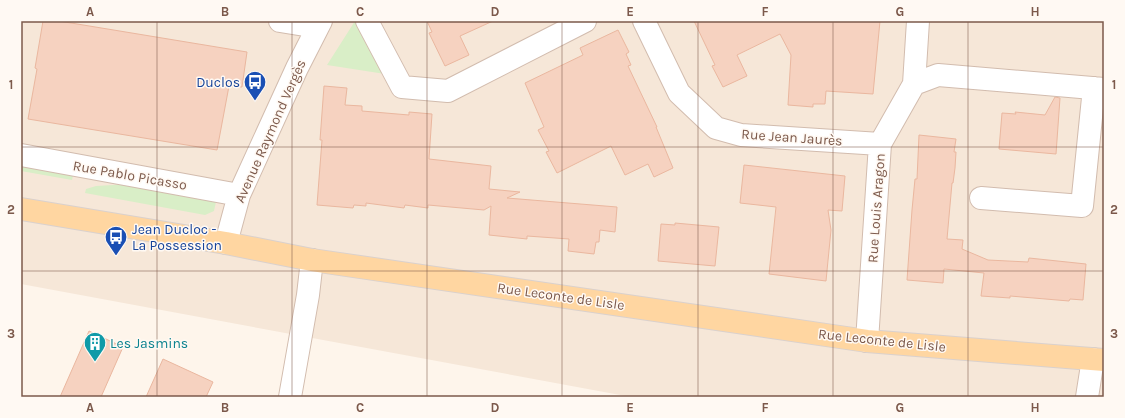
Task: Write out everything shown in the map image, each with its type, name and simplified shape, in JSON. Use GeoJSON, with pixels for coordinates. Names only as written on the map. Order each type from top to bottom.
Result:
{"type":"FeatureCollection","features":[{"type":"Feature","properties":{"kind":"main road","name":"Rue Leconte de Lisle"},"geometry":{"type":"LineString","coordinates":[[21,209],[226,243],[312,260],[867,341],[1098,360]]}},
{"type":"Feature","properties":{"kind":"street"},"geometry":{"type":"LineString","coordinates":[[280,21],[319,24]]}},
{"type":"Feature","properties":{"kind":"street"},"geometry":{"type":"LineString","coordinates":[[368,21],[402,87],[448,91],[585,21]]}},
{"type":"Feature","properties":{"kind":"street","name":"Rue Jean Jaurès"},"geometry":{"type":"LineString","coordinates":[[644,21],[680,94],[716,128],[741,135],[880,144]]}},
{"type":"Feature","properties":{"kind":"street"},"geometry":{"type":"LineString","coordinates":[[918,21],[914,84],[938,75],[1099,88],[1082,206],[981,198]]}},
{"type":"Feature","properties":{"kind":"street","name":"Avenue Raymond Vergès"},"geometry":{"type":"LineString","coordinates":[[226,243],[239,195],[297,68],[319,24]]}},
{"type":"Feature","properties":{"kind":"street","name":"Rue Louis Aragon"},"geometry":{"type":"LineString","coordinates":[[867,341],[880,144],[914,84]]}},
{"type":"Feature","properties":{"kind":"street","name":"Rue Pablo Picasso"},"geometry":{"type":"LineString","coordinates":[[21,155],[239,195]]}},
{"type":"Feature","properties":{"kind":"street"},"geometry":{"type":"LineString","coordinates":[[290,397],[308,295],[312,260]]}},
{"type":"Feature","properties":{"kind":"street"},"geometry":{"type":"LineString","coordinates":[[1087,397],[1098,360]]}},
{"type":"Feature","properties":{"kind":"shaded area"},"geometry":{"type":"Polygon","coordinates":[[[21,21],[1104,21],[1104,397],[631,397],[21,284],[21,21]]]}},
{"type":"Feature","properties":{"kind":"green space"},"geometry":{"type":"Polygon","coordinates":[[[356,21],[385,74],[327,65],[356,21]]]}},
{"type":"Feature","properties":{"kind":"green space"},"geometry":{"type":"Polygon","coordinates":[[[21,162],[74,171],[72,180],[21,171],[21,162]]]}},
{"type":"Feature","properties":{"kind":"green space"},"geometry":{"type":"Polygon","coordinates":[[[147,183],[217,197],[214,211],[205,215],[85,193],[86,189],[96,186],[147,183]]]}},
{"type":"Feature","properties":{"kind":"building"},"geometry":{"type":"Polygon","coordinates":[[[43,21],[59,21],[247,52],[242,87],[229,86],[217,150],[28,119],[37,69],[35,68],[43,21]]]}},
{"type":"Feature","properties":{"kind":"building"},"geometry":{"type":"Polygon","coordinates":[[[427,21],[493,21],[460,36],[469,55],[445,66],[429,33],[432,32],[427,21]]]}},
{"type":"Feature","properties":{"kind":"building"},"geometry":{"type":"Polygon","coordinates":[[[694,21],[880,21],[873,94],[826,91],[825,104],[813,104],[813,107],[788,105],[791,55],[780,34],[737,55],[747,76],[723,87],[712,66],[715,65],[694,21]]]}},
{"type":"Feature","properties":{"kind":"building"},"geometry":{"type":"Polygon","coordinates":[[[618,30],[629,52],[626,54],[631,65],[628,66],[657,127],[673,168],[654,177],[648,164],[625,175],[611,146],[557,173],[546,152],[549,151],[538,130],[544,127],[525,83],[583,55],[580,48],[618,30]]]}},
{"type":"Feature","properties":{"kind":"building"},"geometry":{"type":"Polygon","coordinates":[[[324,86],[347,88],[345,105],[362,106],[362,111],[409,115],[409,112],[432,114],[429,159],[491,166],[489,189],[520,192],[507,198],[617,207],[615,232],[600,230],[599,242],[596,242],[594,254],[568,251],[569,239],[527,236],[527,239],[489,235],[491,206],[484,210],[428,205],[428,208],[405,205],[404,208],[366,203],[366,206],[354,205],[353,208],[317,205],[324,86]]]}},
{"type":"Feature","properties":{"kind":"building"},"geometry":{"type":"Polygon","coordinates":[[[1055,97],[1060,98],[1056,154],[999,149],[1002,113],[1016,114],[1015,112],[1045,115],[1055,97]]]}},
{"type":"Feature","properties":{"kind":"building"},"geometry":{"type":"Polygon","coordinates":[[[919,135],[956,139],[954,152],[956,152],[955,168],[952,183],[947,239],[963,240],[962,249],[988,260],[1028,262],[1029,258],[1086,264],[1083,300],[1070,299],[1069,301],[1010,296],[1010,298],[981,296],[984,273],[944,269],[943,283],[907,280],[915,179],[917,179],[919,135]]]}},
{"type":"Feature","properties":{"kind":"building"},"geometry":{"type":"Polygon","coordinates":[[[744,165],[845,176],[842,211],[828,210],[831,230],[826,281],[769,274],[776,207],[740,203],[744,165]]]}},
{"type":"Feature","properties":{"kind":"building"},"geometry":{"type":"Polygon","coordinates":[[[675,223],[719,227],[715,266],[658,261],[661,224],[675,225],[675,223]]]}},
{"type":"Feature","properties":{"kind":"building","name":"Les Jasmins"},"geometry":{"type":"Polygon","coordinates":[[[89,331],[123,347],[101,397],[60,397],[89,331]]]}},
{"type":"Feature","properties":{"kind":"building","name":"Les Jasmins"},"geometry":{"type":"Polygon","coordinates":[[[163,359],[213,382],[206,397],[146,397],[163,359]]]}},
{"type":"Feature","properties":{"kind":"place","name":"Duclos"},"geometry":{"type":"Point","coordinates":[255,102]}},
{"type":"Feature","properties":{"kind":"place","name":"Jean Ducloc - La Possession"},"geometry":{"type":"Point","coordinates":[116,256]}},
{"type":"Feature","properties":{"kind":"place","name":"Les Jasmins"},"geometry":{"type":"Point","coordinates":[95,362]}}]}
